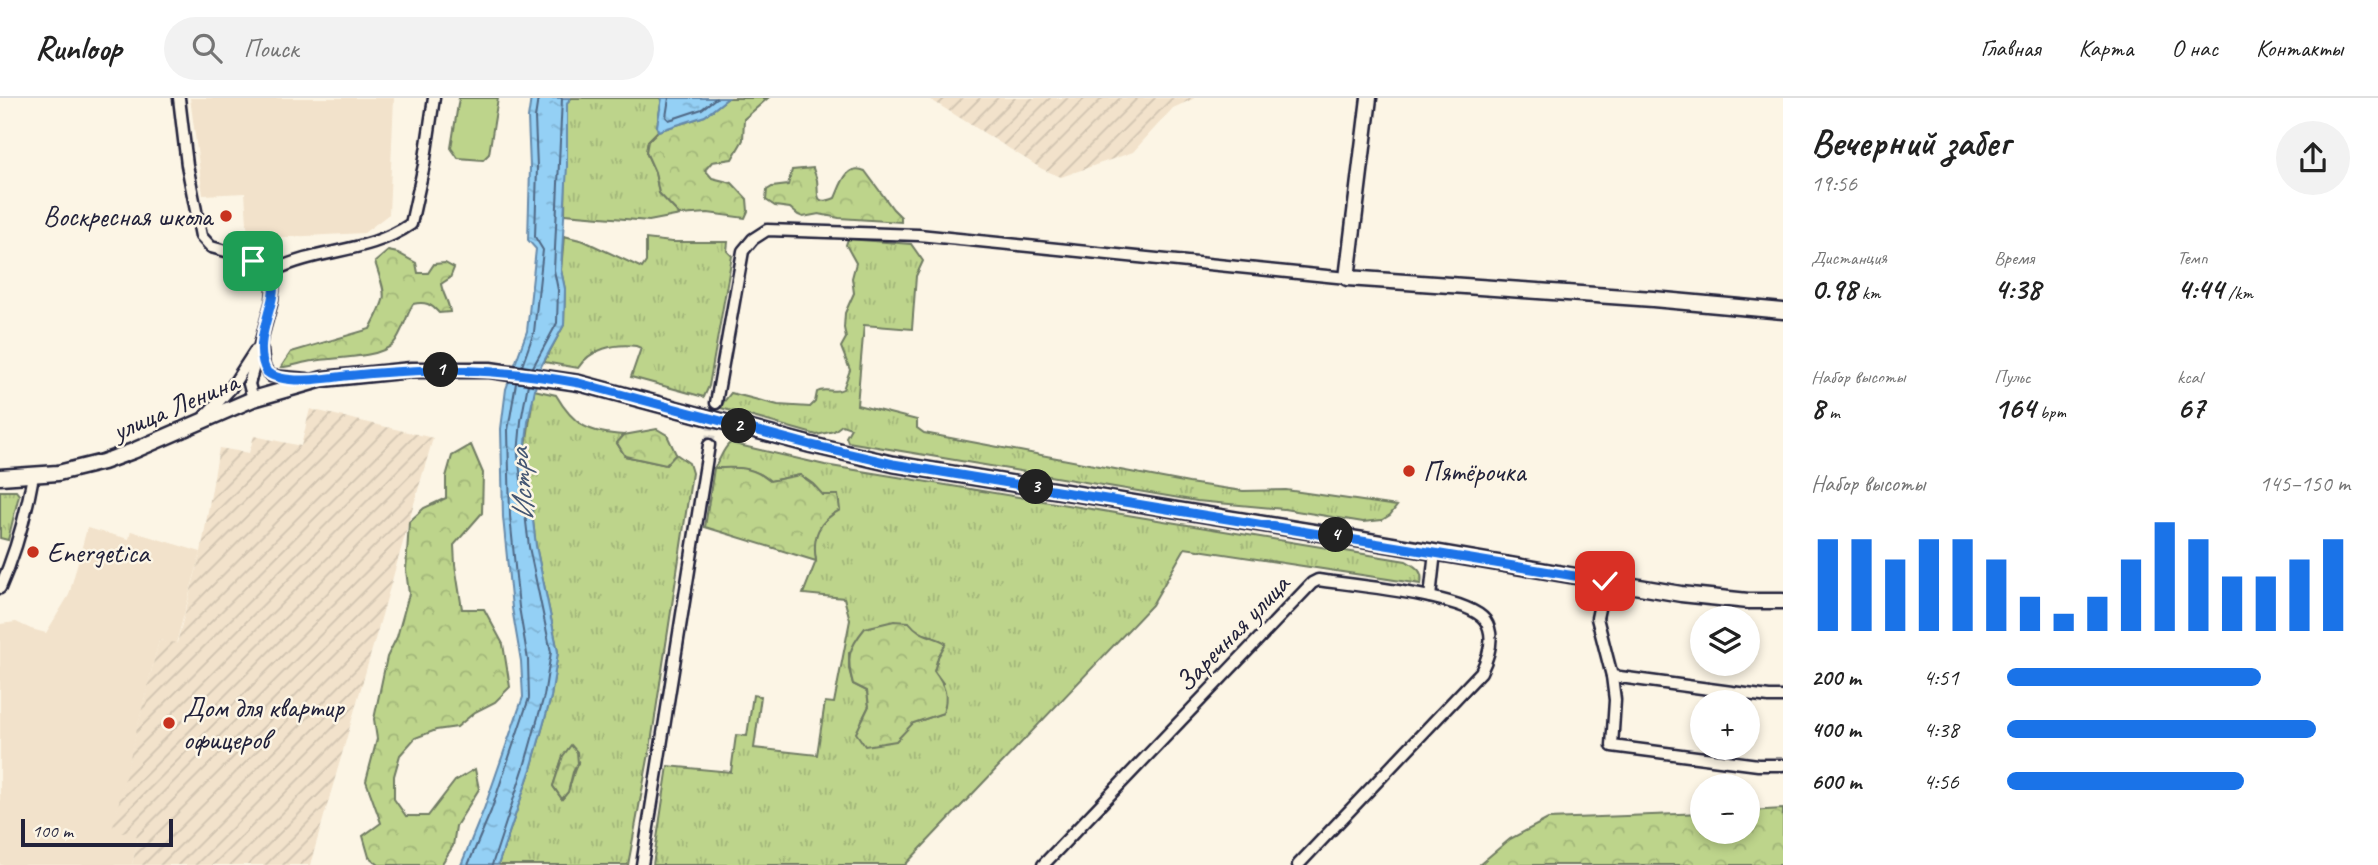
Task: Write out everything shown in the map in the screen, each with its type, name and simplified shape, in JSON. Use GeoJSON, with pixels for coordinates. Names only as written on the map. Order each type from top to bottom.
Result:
{"type":"FeatureCollection","features":[{"type":"Feature","properties":{"kind":"main road"},"geometry":{"type":"LineString","coordinates":[[1368,98],[1347,278],[1653,299],[1783,311]]}},
{"type":"Feature","properties":{"kind":"main road","name":"улица Ленина"},"geometry":{"type":"LineString","coordinates":[[0,477],[73,471],[113,459],[253,399],[323,379],[411,370],[490,370],[540,376],[619,393],[811,445],[893,464],[1605,581],[1722,599],[1783,601]]}},
{"type":"Feature","properties":{"kind":"street"},"geometry":{"type":"LineString","coordinates":[[179,98],[187,164],[201,236],[211,247],[244,256],[275,270],[296,260],[374,243],[411,224],[424,165],[434,98]]}},
{"type":"Feature","properties":{"kind":"street"},"geometry":{"type":"LineString","coordinates":[[716,403],[743,251],[753,239],[767,230],[919,235],[1347,278]]}},
{"type":"Feature","properties":{"kind":"street"},"geometry":{"type":"LineString","coordinates":[[253,399],[249,384],[262,342],[275,270]]}},
{"type":"Feature","properties":{"kind":"street"},"geometry":{"type":"LineString","coordinates":[[262,342],[264,367],[271,376],[323,379]]}},
{"type":"Feature","properties":{"kind":"street"},"geometry":{"type":"LineString","coordinates":[[198,422],[231,388],[262,342]]}},
{"type":"Feature","properties":{"kind":"street"},"geometry":{"type":"LineString","coordinates":[[642,865],[709,445]]}},
{"type":"Feature","properties":{"kind":"street"},"geometry":{"type":"LineString","coordinates":[[0,588],[17,547],[33,476]]}},
{"type":"Feature","properties":{"kind":"street"},"geometry":{"type":"LineString","coordinates":[[1430,597],[1435,552]]}},
{"type":"Feature","properties":{"kind":"street","name":"Заречная улица"},"geometry":{"type":"LineString","coordinates":[[1043,865],[1311,583],[1318,580],[1430,597],[1464,605],[1485,620],[1490,638],[1488,658],[1481,672],[1298,865]]}},
{"type":"Feature","properties":{"kind":"street"},"geometry":{"type":"LineString","coordinates":[[1605,581],[1597,618],[1612,676],[1615,700],[1612,746],[1758,765],[1783,765]]}},
{"type":"Feature","properties":{"kind":"street"},"geometry":{"type":"LineString","coordinates":[[1612,676],[1769,697],[1783,696]]}},
{"type":"Feature","properties":{"kind":"shaded area"},"geometry":{"type":"Polygon","coordinates":[[[190,98],[394,98],[389,214],[364,233],[248,239],[245,193],[203,195],[190,98]]]}},
{"type":"Feature","properties":{"kind":"shaded area"},"geometry":{"type":"Polygon","coordinates":[[[928,98],[1195,98],[1173,108],[1133,152],[1061,177],[1042,169],[928,98]]]}},
{"type":"Feature","properties":{"kind":"shaded area"},"geometry":{"type":"Polygon","coordinates":[[[310,409],[433,438],[310,865],[132,865],[138,840],[136,836],[112,830],[159,640],[177,643],[201,552],[219,448],[249,453],[254,436],[301,446],[310,409]]]}},
{"type":"Feature","properties":{"kind":"shaded area"},"geometry":{"type":"Polygon","coordinates":[[[87,528],[129,539],[131,531],[201,552],[176,644],[159,640],[113,829],[136,835],[138,840],[132,865],[0,865],[0,624],[16,622],[46,633],[69,595],[87,528]]]}},
{"type":"Feature","properties":{"kind":"green space"},"geometry":{"type":"Polygon","coordinates":[[[459,98],[498,98],[489,154],[483,160],[458,158],[451,148],[459,98]]]}},
{"type":"Feature","properties":{"kind":"green space"},"geometry":{"type":"Polygon","coordinates":[[[570,98],[662,98],[658,131],[648,141],[646,152],[655,172],[659,193],[680,215],[649,221],[565,214],[567,104],[570,98]]]}},
{"type":"Feature","properties":{"kind":"green space"},"geometry":{"type":"Polygon","coordinates":[[[728,98],[768,98],[744,119],[743,140],[732,159],[712,162],[705,170],[712,178],[732,183],[747,199],[748,211],[745,218],[708,213],[680,215],[659,193],[655,172],[646,152],[648,141],[658,131],[705,116],[728,98]]]}},
{"type":"Feature","properties":{"kind":"green space"},"geometry":{"type":"Polygon","coordinates":[[[813,168],[818,197],[823,201],[835,198],[845,177],[853,170],[865,171],[901,217],[901,222],[819,214],[803,217],[790,208],[775,206],[766,200],[767,190],[788,185],[792,170],[813,168]]]}},
{"type":"Feature","properties":{"kind":"green space"},"geometry":{"type":"Polygon","coordinates":[[[564,236],[584,241],[642,268],[646,262],[646,239],[728,242],[727,251],[732,256],[709,386],[704,397],[631,377],[641,348],[636,346],[620,345],[596,352],[578,368],[544,362],[564,325],[565,289],[561,270],[564,236]]]}},
{"type":"Feature","properties":{"kind":"green space"},"geometry":{"type":"Polygon","coordinates":[[[848,239],[911,244],[923,261],[916,276],[912,329],[864,325],[857,405],[917,420],[917,428],[924,433],[1189,483],[1243,491],[1286,490],[1397,506],[1382,520],[1363,522],[1284,509],[1197,501],[848,442],[846,437],[851,428],[842,425],[834,431],[817,435],[721,408],[731,393],[778,405],[810,407],[815,402],[817,392],[843,389],[850,370],[841,347],[846,338],[845,313],[854,293],[852,278],[856,263],[846,245],[848,239]]]}},
{"type":"Feature","properties":{"kind":"green space"},"geometry":{"type":"Polygon","coordinates":[[[388,251],[398,253],[416,263],[418,273],[428,273],[434,264],[445,263],[454,268],[450,278],[441,284],[450,312],[439,313],[428,304],[413,304],[396,340],[386,349],[367,355],[281,367],[291,352],[370,329],[384,296],[375,262],[388,251]]]}},
{"type":"Feature","properties":{"kind":"green space"},"geometry":{"type":"Polygon","coordinates":[[[534,390],[556,395],[576,421],[592,430],[624,435],[617,443],[625,456],[666,465],[676,454],[689,463],[692,473],[651,743],[628,865],[498,865],[531,769],[551,697],[558,652],[536,546],[525,453],[534,390]],[[563,756],[553,786],[562,799],[568,791],[578,762],[563,756]]]}},
{"type":"Feature","properties":{"kind":"green space"},"geometry":{"type":"Polygon","coordinates":[[[657,429],[667,435],[676,454],[666,465],[625,456],[617,443],[624,435],[657,429]]]}},
{"type":"Feature","properties":{"kind":"green space"},"geometry":{"type":"Polygon","coordinates":[[[730,443],[825,465],[1406,561],[1416,567],[1422,580],[1421,584],[1185,548],[1152,605],[905,865],[653,865],[668,766],[731,772],[736,735],[747,736],[753,695],[761,696],[754,748],[817,755],[825,702],[834,703],[850,620],[844,598],[803,594],[816,561],[814,546],[817,531],[826,517],[819,493],[800,475],[770,481],[751,470],[714,468],[730,443]],[[918,633],[849,653],[853,684],[867,691],[869,706],[862,720],[901,733],[913,723],[943,713],[943,683],[934,671],[938,657],[933,636],[918,633]]]}},
{"type":"Feature","properties":{"kind":"green space"},"geometry":{"type":"Polygon","coordinates":[[[471,445],[483,473],[482,513],[454,545],[462,609],[484,609],[503,644],[510,687],[495,702],[475,712],[457,727],[436,730],[415,738],[400,755],[394,776],[394,799],[406,816],[428,816],[455,781],[475,769],[479,789],[456,826],[453,846],[441,865],[379,865],[369,857],[363,836],[381,823],[366,781],[377,739],[374,719],[387,657],[397,637],[409,594],[406,570],[409,522],[424,508],[446,498],[446,477],[452,456],[471,445]]]}},
{"type":"Feature","properties":{"kind":"green space"},"geometry":{"type":"Polygon","coordinates":[[[714,468],[750,470],[770,481],[800,475],[823,495],[838,495],[840,510],[826,519],[816,537],[816,561],[705,527],[714,468]]]}},
{"type":"Feature","properties":{"kind":"green space"},"geometry":{"type":"Polygon","coordinates":[[[0,491],[16,491],[19,495],[8,540],[0,538],[0,491]]]}},
{"type":"Feature","properties":{"kind":"green space"},"geometry":{"type":"Polygon","coordinates":[[[894,621],[909,622],[922,633],[946,643],[934,671],[945,691],[945,707],[943,713],[913,723],[896,741],[865,746],[856,733],[869,706],[867,691],[853,684],[850,654],[865,628],[894,621]]]}},
{"type":"Feature","properties":{"kind":"green space"},"geometry":{"type":"Polygon","coordinates":[[[571,745],[577,752],[578,763],[568,792],[562,799],[553,786],[563,756],[571,745]]]}},
{"type":"Feature","properties":{"kind":"green space"},"geometry":{"type":"Polygon","coordinates":[[[1783,809],[1783,865],[1479,865],[1510,839],[1548,819],[1690,814],[1690,844],[1760,844],[1760,810],[1783,809]]]}},
{"type":"Feature","properties":{"kind":"water","name":"Истра"},"geometry":{"type":"Polygon","coordinates":[[[531,98],[570,98],[567,104],[567,166],[561,270],[565,289],[564,325],[539,370],[528,422],[525,453],[536,546],[558,652],[551,697],[531,769],[498,865],[461,865],[484,809],[523,697],[503,517],[501,429],[506,389],[527,331],[536,249],[528,240],[528,118],[531,98]]]}},
{"type":"Feature","properties":{"kind":"water"},"geometry":{"type":"Polygon","coordinates":[[[662,98],[728,98],[705,116],[658,131],[662,98]]]}},
{"type":"Feature","properties":{"kind":"tunnel"},"geometry":{"type":"LineString","coordinates":[[709,445],[716,403]]}},
{"type":"Feature","properties":{"kind":"place","name":"Воскресная школа"},"geometry":{"type":"Point","coordinates":[226,216]}},
{"type":"Feature","properties":{"kind":"place","name":"Пятёрочка"},"geometry":{"type":"Point","coordinates":[1409,471]}},
{"type":"Feature","properties":{"kind":"place","name":"Energetica"},"geometry":{"type":"Point","coordinates":[33,552]}},
{"type":"Feature","properties":{"kind":"place","name":"Дом для квартир офицеров"},"geometry":{"type":"Point","coordinates":[169,723]}},
{"type":"Feature","properties":{"kind":"route"},"geometry":{"type":"LineString","coordinates":[[253,261],[275,270],[261,357],[267,372],[278,378],[323,379],[411,370],[490,370],[540,376],[579,383],[893,464],[1605,581]]}}]}
